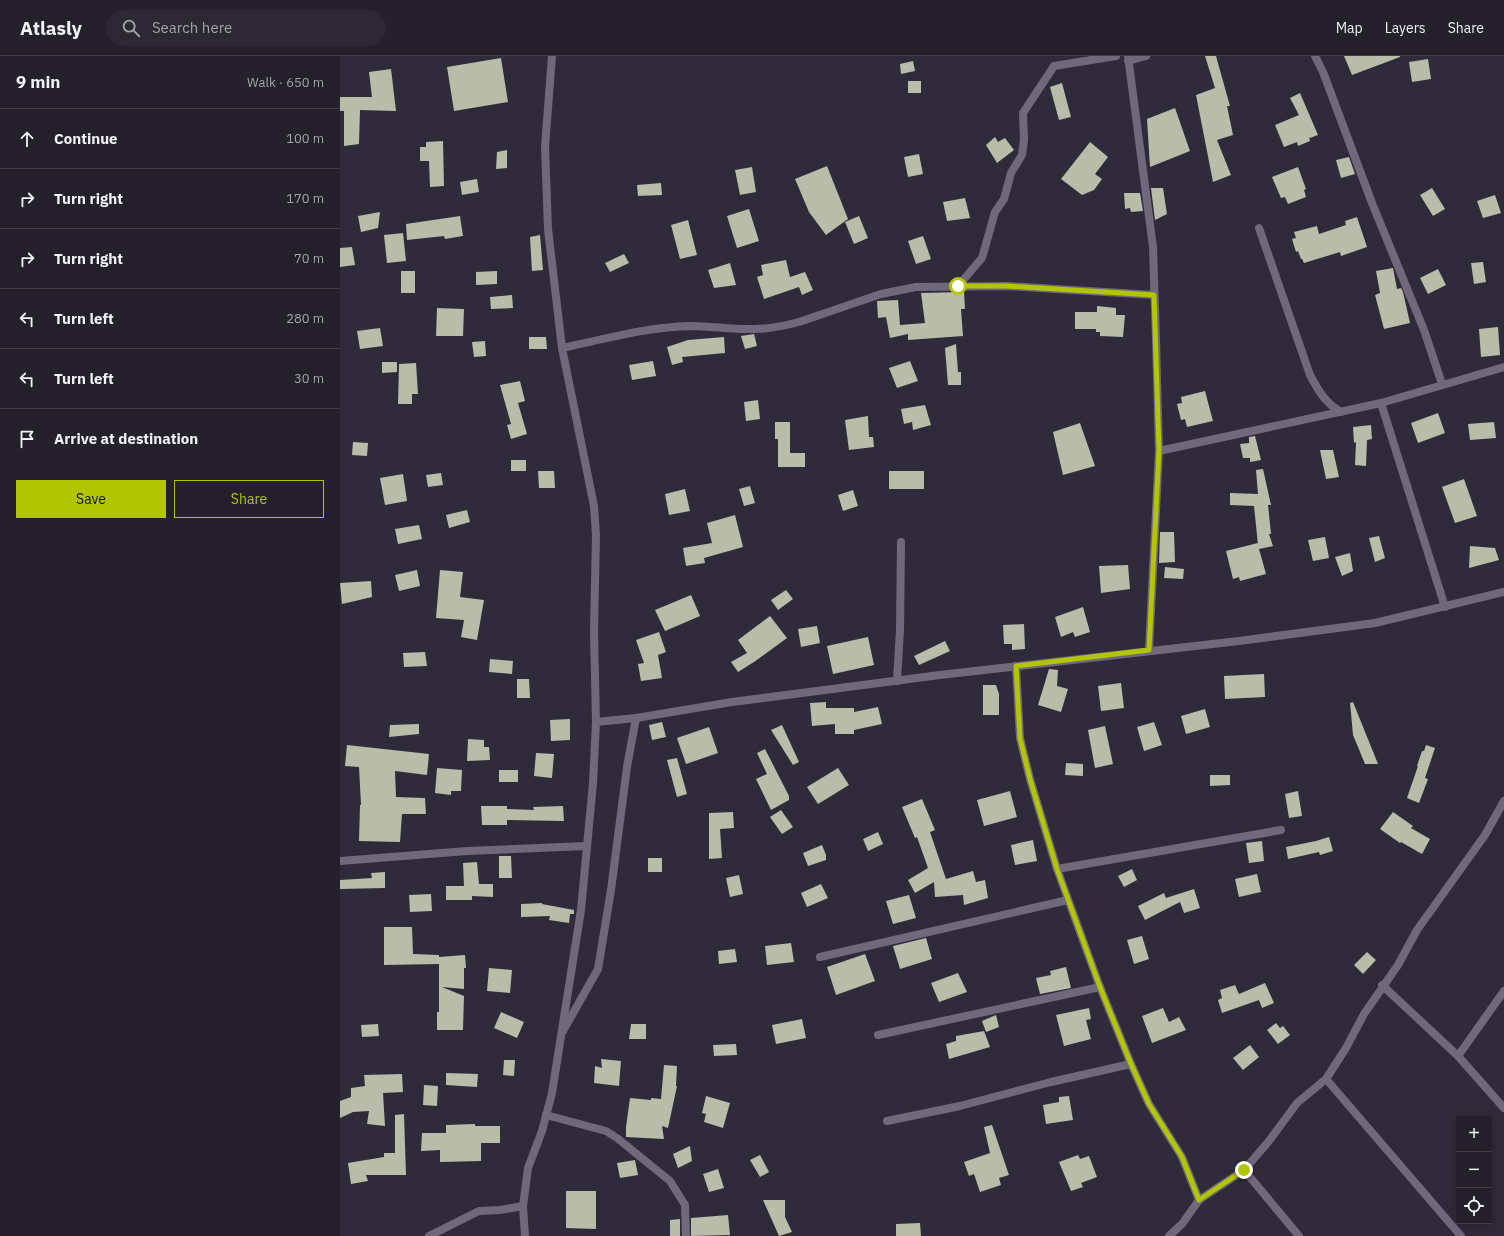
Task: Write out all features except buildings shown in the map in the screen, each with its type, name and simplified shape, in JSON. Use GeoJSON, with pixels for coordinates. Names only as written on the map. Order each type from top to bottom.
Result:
{"type":"FeatureCollection","features":[{"type":"Feature","properties":{"kind":"street"},"geometry":{"type":"LineString","coordinates":[[524,1236],[523,1206],[528,1168],[542,1131],[552,1093],[581,910],[593,783],[596,722],[594,632],[596,534],[594,506],[562,348],[548,229],[544,147],[552,56]]}},
{"type":"Feature","properties":{"kind":"street"},"geometry":{"type":"LineString","coordinates":[[958,286],[982,258],[995,212],[1004,199],[1011,172],[1022,155],[1024,140],[1023,113],[1054,66],[1116,56]]}},
{"type":"Feature","properties":{"kind":"street"},"geometry":{"type":"LineString","coordinates":[[1146,56],[1128,58],[1153,247],[1159,450],[1149,650]]}},
{"type":"Feature","properties":{"kind":"street"},"geometry":{"type":"LineString","coordinates":[[1315,56],[1323,72],[1372,203],[1424,330],[1442,384]]}},
{"type":"Feature","properties":{"kind":"street"},"geometry":{"type":"LineString","coordinates":[[1260,228],[1310,375],[1321,394],[1331,406],[1341,412]]}},
{"type":"Feature","properties":{"kind":"street"},"geometry":{"type":"LineString","coordinates":[[562,348],[632,333],[668,328],[690,326],[754,329],[785,326],[881,294],[916,287],[1007,286],[1154,295]]}},
{"type":"Feature","properties":{"kind":"street"},"geometry":{"type":"LineString","coordinates":[[1159,450],[1381,403],[1504,367]]}},
{"type":"Feature","properties":{"kind":"street"},"geometry":{"type":"LineString","coordinates":[[1381,403],[1445,607]]}},
{"type":"Feature","properties":{"kind":"street"},"geometry":{"type":"LineString","coordinates":[[897,681],[900,630],[901,542]]}},
{"type":"Feature","properties":{"kind":"street"},"geometry":{"type":"LineString","coordinates":[[596,722],[636,718],[732,702],[897,681],[1149,650],[1239,641],[1375,623],[1504,592]]}},
{"type":"Feature","properties":{"kind":"street"},"geometry":{"type":"LineString","coordinates":[[1016,666],[1020,738],[1030,779],[1057,869],[1100,987],[1131,1064],[1149,1104],[1182,1157],[1199,1200]]}},
{"type":"Feature","properties":{"kind":"street"},"geometry":{"type":"LineString","coordinates":[[560,1037],[598,969],[611,890],[625,781],[636,718]]}},
{"type":"Feature","properties":{"kind":"street"},"geometry":{"type":"LineString","coordinates":[[1170,1236],[1182,1224],[1199,1200],[1244,1170],[1269,1141],[1297,1103],[1326,1079],[1346,1048],[1364,1014],[1382,985],[1398,964],[1417,930],[1485,835],[1504,801]]}},
{"type":"Feature","properties":{"kind":"street"},"geometry":{"type":"LineString","coordinates":[[1057,869],[1281,830]]}},
{"type":"Feature","properties":{"kind":"street"},"geometry":{"type":"LineString","coordinates":[[340,861],[467,851],[586,846]]}},
{"type":"Feature","properties":{"kind":"street"},"geometry":{"type":"LineString","coordinates":[[820,957],[1068,900]]}},
{"type":"Feature","properties":{"kind":"street"},"geometry":{"type":"LineString","coordinates":[[1382,985],[1458,1056],[1504,1108]]}},
{"type":"Feature","properties":{"kind":"street"},"geometry":{"type":"LineString","coordinates":[[878,1035],[1100,987]]}},
{"type":"Feature","properties":{"kind":"street"},"geometry":{"type":"LineString","coordinates":[[1458,1056],[1504,991]]}},
{"type":"Feature","properties":{"kind":"street"},"geometry":{"type":"LineString","coordinates":[[887,1120],[960,1106],[1051,1082],[1131,1064]]}},
{"type":"Feature","properties":{"kind":"street"},"geometry":{"type":"LineString","coordinates":[[1326,1079],[1461,1236]]}},
{"type":"Feature","properties":{"kind":"street"},"geometry":{"type":"LineString","coordinates":[[546,1115],[606,1131],[670,1181],[685,1205],[686,1236]]}},
{"type":"Feature","properties":{"kind":"street"},"geometry":{"type":"LineString","coordinates":[[1244,1170],[1299,1236]]}},
{"type":"Feature","properties":{"kind":"street"},"geometry":{"type":"LineString","coordinates":[[429,1236],[479,1211],[500,1210],[523,1206]]}},
{"type":"Feature","properties":{"kind":"route"},"geometry":{"type":"LineString","coordinates":[[958,286],[1007,286],[1154,295],[1159,450],[1149,650],[1016,666],[1020,738],[1030,779],[1057,869],[1100,987],[1149,1104],[1182,1157],[1199,1200],[1244,1170]]}}]}
